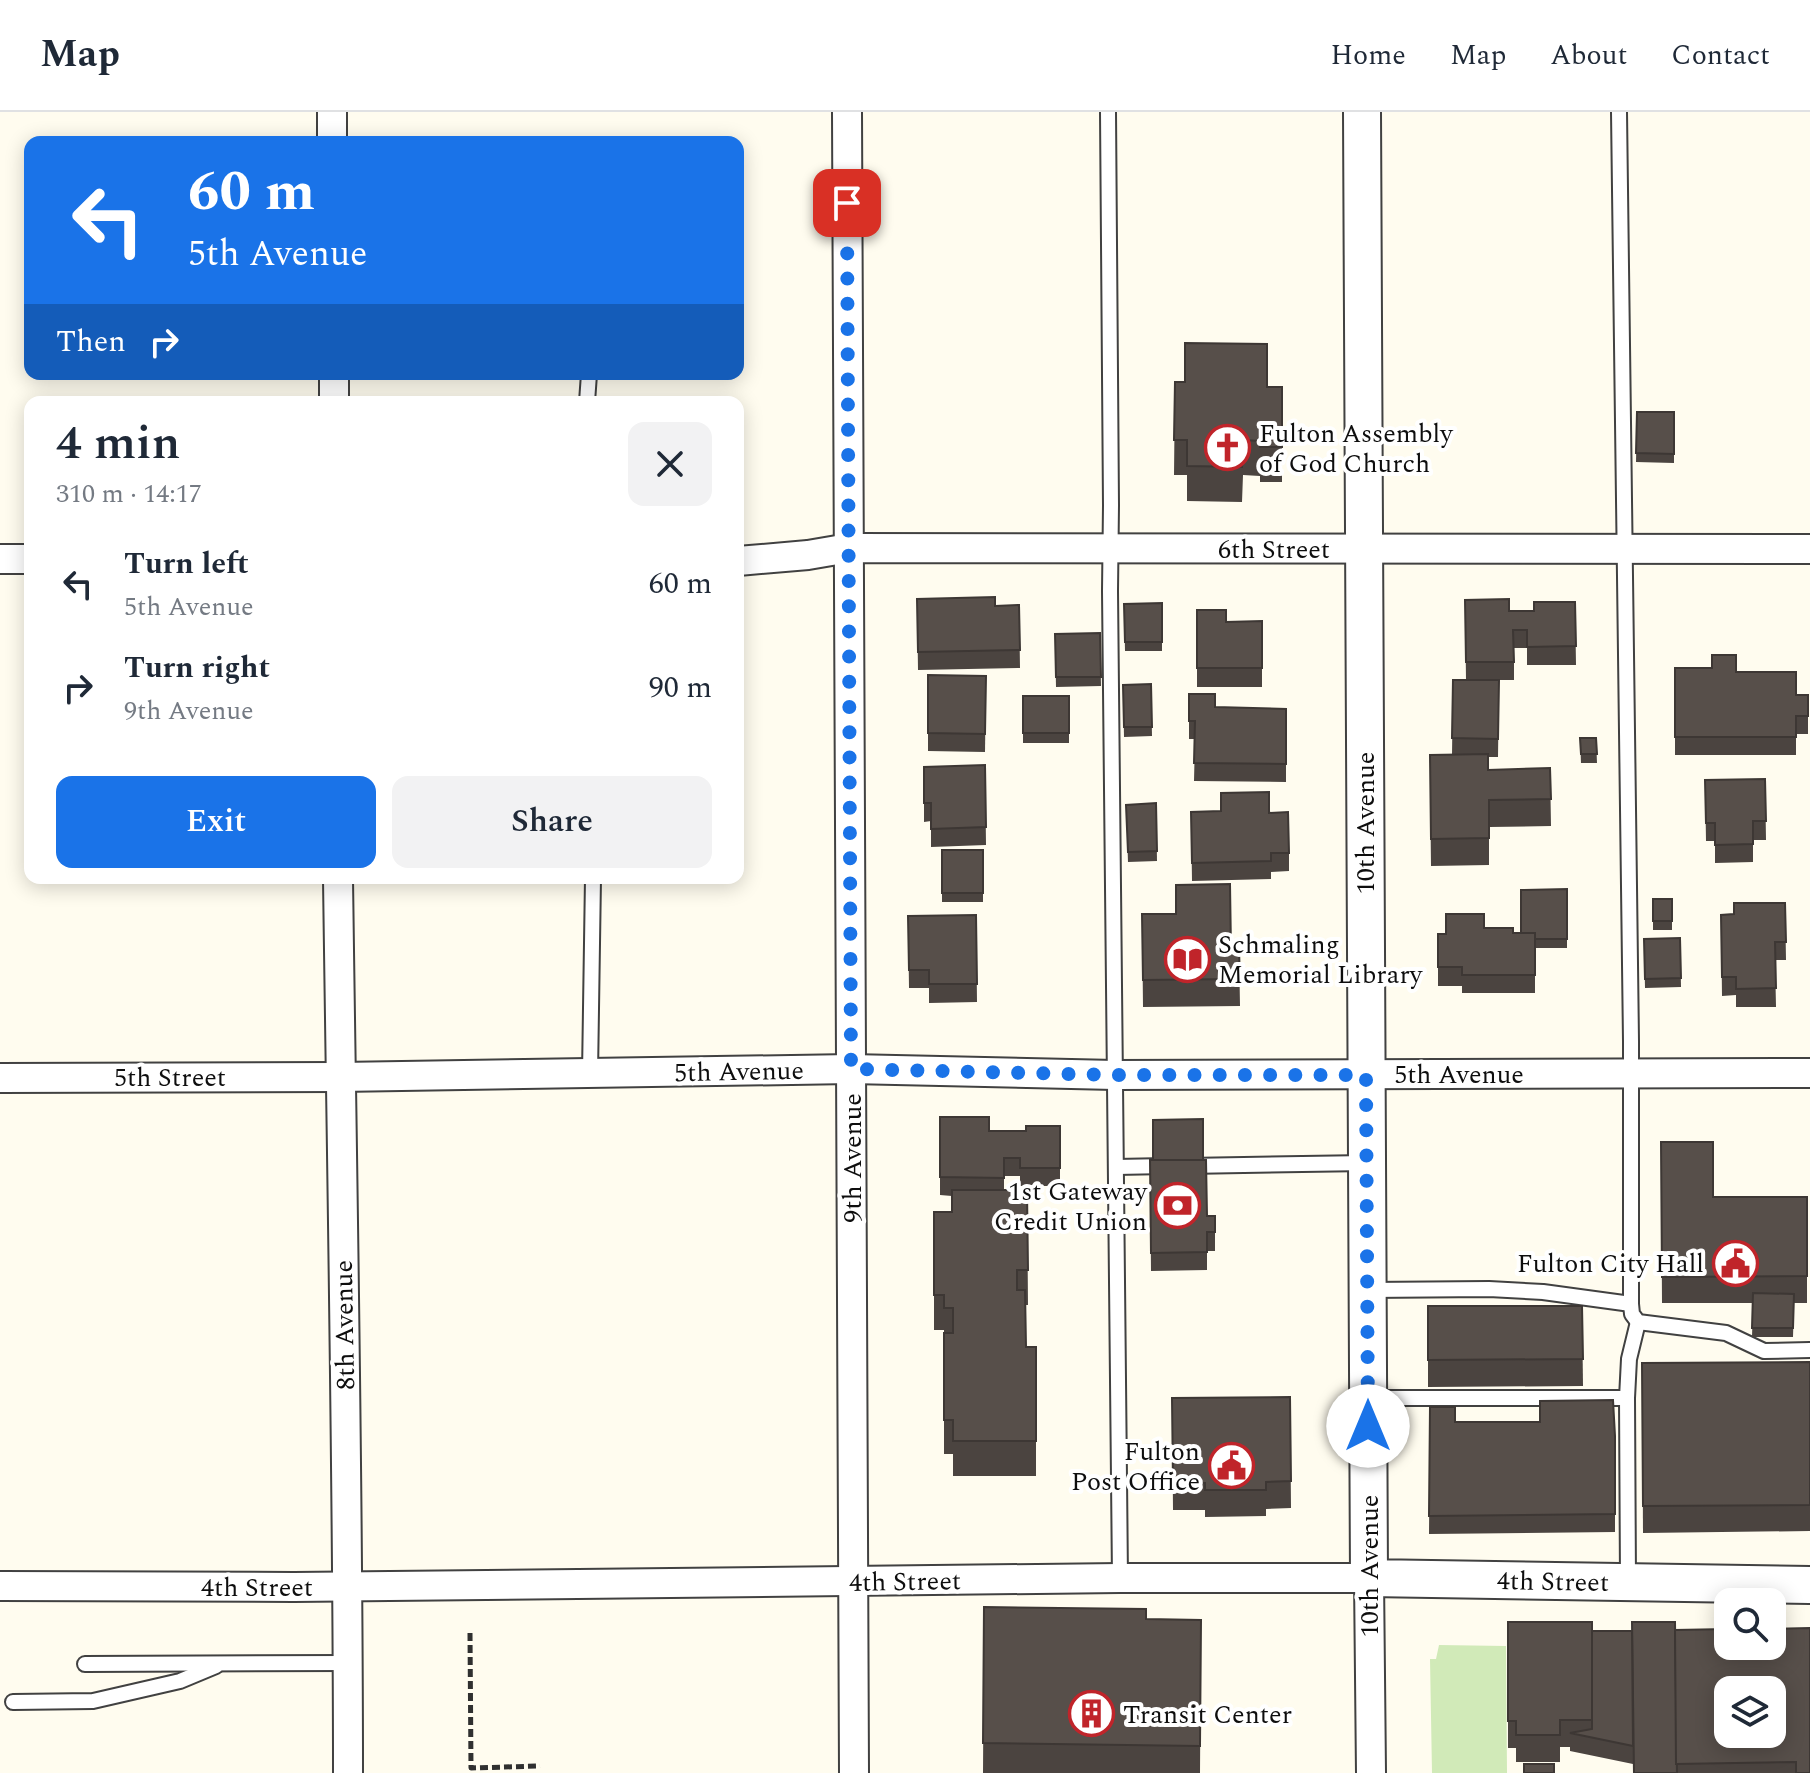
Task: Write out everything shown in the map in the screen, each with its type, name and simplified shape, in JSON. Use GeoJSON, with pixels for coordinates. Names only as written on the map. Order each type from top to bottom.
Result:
{"type":"FeatureCollection","features":[{"type":"Feature","properties":{"kind":"street"},"geometry":{"type":"LineString","coordinates":[[332,112],[332,136]]}},
{"type":"Feature","properties":{"kind":"street","name":"9th Avenue"},"geometry":{"type":"LineString","coordinates":[[847,112],[854,1773]]}},
{"type":"Feature","properties":{"kind":"street","name":"10th Avenue"},"geometry":{"type":"LineString","coordinates":[[1362,112],[1371,1773]]}},
{"type":"Feature","properties":{"kind":"street","name":"6th Street"},"geometry":{"type":"LineString","coordinates":[[744,560],[849,548],[1810,549]]}},
{"type":"Feature","properties":{"kind":"street"},"geometry":{"type":"LineString","coordinates":[[0,559],[24,559]]}},
{"type":"Feature","properties":{"kind":"street","name":"8th Avenue"},"geometry":{"type":"LineString","coordinates":[[338,884],[348,1773]]}},
{"type":"Feature","properties":{"kind":"street","name":"5th Avenue"},"geometry":{"type":"LineString","coordinates":[[340,1077],[851,1069],[1115,1075],[1810,1073]]}},
{"type":"Feature","properties":{"kind":"street","name":"5th Street"},"geometry":{"type":"LineString","coordinates":[[0,1078],[340,1077]]}},
{"type":"Feature","properties":{"kind":"street","name":"4th Street"},"geometry":{"type":"LineString","coordinates":[[0,1586],[348,1586],[1120,1578],[1369,1578],[1810,1585]]}},
{"type":"Feature","properties":{"kind":"lane"},"geometry":{"type":"LineString","coordinates":[[1108,112],[1120,1578]]}},
{"type":"Feature","properties":{"kind":"lane"},"geometry":{"type":"LineString","coordinates":[[1619,112],[1632,1314],[1638,1322],[1726,1333],[1764,1351],[1810,1350]]}},
{"type":"Feature","properties":{"kind":"lane"},"geometry":{"type":"LineString","coordinates":[[590,1074],[593,884]]}},
{"type":"Feature","properties":{"kind":"lane"},"geometry":{"type":"LineString","coordinates":[[1116,1167],[1367,1163]]}},
{"type":"Feature","properties":{"kind":"lane"},"geometry":{"type":"LineString","coordinates":[[1368,1290],[1489,1289],[1543,1292],[1631,1304]]}},
{"type":"Feature","properties":{"kind":"lane"},"geometry":{"type":"LineString","coordinates":[[1628,1582],[1627,1398],[1629,1359],[1638,1322]]}},
{"type":"Feature","properties":{"kind":"lane"},"geometry":{"type":"LineString","coordinates":[[1368,1398],[1627,1398]]}},
{"type":"Feature","properties":{"kind":"lane"},"geometry":{"type":"LineString","coordinates":[[13,1702],[93,1701],[180,1681],[222,1663]]}},
{"type":"Feature","properties":{"kind":"lane"},"geometry":{"type":"LineString","coordinates":[[85,1664],[348,1663]]}},
{"type":"Feature","properties":{"kind":"path"},"geometry":{"type":"LineString","coordinates":[[470,1633],[471,1768],[540,1766]]}},
{"type":"Feature","properties":{"kind":"green space"},"geometry":{"type":"Polygon","coordinates":[[[1439,1645],[1506,1646],[1507,1773],[1432,1773],[1430,1659],[1436,1659],[1439,1645]]]}},
{"type":"Feature","properties":{"kind":"building","name":"Fulton Assembly of God Church"},"geometry":{"type":"Polygon","coordinates":[[[1185,343],[1267,344],[1267,387],[1282,387],[1282,447],[1260,447],[1260,441],[1243,440],[1242,467],[1187,466],[1187,440],[1174,440],[1175,382],[1185,382],[1185,343]]]}},
{"type":"Feature","properties":{"kind":"building"},"geometry":{"type":"Polygon","coordinates":[[[1637,412],[1674,412],[1674,454],[1636,453],[1637,412]]]}},
{"type":"Feature","properties":{"kind":"building"},"geometry":{"type":"Polygon","coordinates":[[[995,597],[995,606],[1019,605],[1020,650],[918,652],[917,599],[995,597]]]}},
{"type":"Feature","properties":{"kind":"building"},"geometry":{"type":"Polygon","coordinates":[[[1509,599],[1509,611],[1534,611],[1534,602],[1575,602],[1576,646],[1527,647],[1527,630],[1513,630],[1514,662],[1466,662],[1465,600],[1509,599]]]}},
{"type":"Feature","properties":{"kind":"building"},"geometry":{"type":"Polygon","coordinates":[[[1162,603],[1162,642],[1125,642],[1124,604],[1162,603]]]}},
{"type":"Feature","properties":{"kind":"building"},"geometry":{"type":"Polygon","coordinates":[[[1197,610],[1226,610],[1226,622],[1262,621],[1262,668],[1197,668],[1197,610]]]}},
{"type":"Feature","properties":{"kind":"building"},"geometry":{"type":"Polygon","coordinates":[[[1100,633],[1101,677],[1056,677],[1055,634],[1100,633]]]}},
{"type":"Feature","properties":{"kind":"building"},"geometry":{"type":"Polygon","coordinates":[[[1712,655],[1736,655],[1736,672],[1796,672],[1796,695],[1808,695],[1808,716],[1796,716],[1796,737],[1675,737],[1675,668],[1712,668],[1712,655]]]}},
{"type":"Feature","properties":{"kind":"building"},"geometry":{"type":"Polygon","coordinates":[[[928,675],[986,676],[985,734],[928,733],[928,675]]]}},
{"type":"Feature","properties":{"kind":"building"},"geometry":{"type":"Polygon","coordinates":[[[1453,680],[1499,680],[1498,739],[1452,738],[1453,680]]]}},
{"type":"Feature","properties":{"kind":"building"},"geometry":{"type":"Polygon","coordinates":[[[1151,684],[1152,727],[1124,727],[1123,685],[1151,684]]]}},
{"type":"Feature","properties":{"kind":"building"},"geometry":{"type":"Polygon","coordinates":[[[1189,694],[1215,694],[1215,707],[1286,709],[1286,764],[1194,763],[1195,721],[1189,721],[1189,694]]]}},
{"type":"Feature","properties":{"kind":"building"},"geometry":{"type":"Polygon","coordinates":[[[1023,696],[1069,696],[1069,733],[1023,733],[1023,696]]]}},
{"type":"Feature","properties":{"kind":"building"},"geometry":{"type":"Polygon","coordinates":[[[1580,738],[1596,738],[1597,754],[1581,754],[1580,738]]]}},
{"type":"Feature","properties":{"kind":"building"},"geometry":{"type":"Polygon","coordinates":[[[1488,754],[1488,770],[1550,768],[1551,799],[1489,800],[1489,838],[1431,839],[1430,755],[1488,754]]]}},
{"type":"Feature","properties":{"kind":"building"},"geometry":{"type":"Polygon","coordinates":[[[985,765],[986,827],[931,829],[931,803],[924,803],[924,767],[985,765]]]}},
{"type":"Feature","properties":{"kind":"building"},"geometry":{"type":"Polygon","coordinates":[[[1765,779],[1766,821],[1753,821],[1753,844],[1715,845],[1715,823],[1706,823],[1705,780],[1765,779]]]}},
{"type":"Feature","properties":{"kind":"building"},"geometry":{"type":"Polygon","coordinates":[[[1269,792],[1269,813],[1288,812],[1289,853],[1271,853],[1271,861],[1192,863],[1191,812],[1221,811],[1221,793],[1269,792]]]}},
{"type":"Feature","properties":{"kind":"building"},"geometry":{"type":"Polygon","coordinates":[[[1156,803],[1157,851],[1128,852],[1126,805],[1156,803]]]}},
{"type":"Feature","properties":{"kind":"building"},"geometry":{"type":"Polygon","coordinates":[[[942,850],[983,850],[983,893],[942,893],[942,850]]]}},
{"type":"Feature","properties":{"kind":"building","name":"Schmaling Memorial Library"},"geometry":{"type":"Polygon","coordinates":[[[1230,884],[1231,950],[1239,950],[1240,979],[1143,980],[1142,914],[1176,914],[1176,885],[1230,884]]]}},
{"type":"Feature","properties":{"kind":"building"},"geometry":{"type":"Polygon","coordinates":[[[1567,889],[1567,939],[1535,939],[1535,933],[1521,933],[1521,890],[1567,889]]]}},
{"type":"Feature","properties":{"kind":"building"},"geometry":{"type":"Polygon","coordinates":[[[1653,899],[1672,899],[1672,921],[1653,921],[1653,899]]]}},
{"type":"Feature","properties":{"kind":"building"},"geometry":{"type":"Polygon","coordinates":[[[1734,903],[1785,903],[1786,942],[1775,942],[1776,988],[1736,989],[1736,977],[1722,977],[1721,915],[1734,914],[1734,903]]]}},
{"type":"Feature","properties":{"kind":"building"},"geometry":{"type":"Polygon","coordinates":[[[1446,914],[1484,914],[1484,928],[1513,928],[1513,933],[1535,933],[1535,975],[1462,975],[1462,967],[1438,967],[1438,934],[1446,934],[1446,914]]]}},
{"type":"Feature","properties":{"kind":"building"},"geometry":{"type":"Polygon","coordinates":[[[976,915],[977,984],[929,984],[929,970],[909,970],[908,916],[976,915]]]}},
{"type":"Feature","properties":{"kind":"building"},"geometry":{"type":"Polygon","coordinates":[[[1680,938],[1681,978],[1645,979],[1644,939],[1680,938]]]}},
{"type":"Feature","properties":{"kind":"building"},"geometry":{"type":"Polygon","coordinates":[[[940,1117],[989,1117],[989,1131],[1026,1131],[1026,1126],[1060,1126],[1060,1168],[1020,1168],[1020,1158],[1004,1158],[1004,1178],[940,1177],[940,1117]]]}},
{"type":"Feature","properties":{"kind":"building"},"geometry":{"type":"Polygon","coordinates":[[[1203,1119],[1203,1160],[1153,1160],[1153,1120],[1203,1119]]]}},
{"type":"Feature","properties":{"kind":"building","name":"Fulton City Hall"},"geometry":{"type":"Polygon","coordinates":[[[1661,1142],[1713,1142],[1713,1197],[1807,1197],[1807,1276],[1662,1277],[1661,1142]]]}},
{"type":"Feature","properties":{"kind":"building","name":"1st Gateway Credit Union"},"geometry":{"type":"Polygon","coordinates":[[[1150,1160],[1206,1160],[1207,1216],[1215,1216],[1215,1232],[1207,1232],[1207,1252],[1151,1253],[1150,1160]]]}},
{"type":"Feature","properties":{"kind":"building"},"geometry":{"type":"Polygon","coordinates":[[[952,1190],[1027,1190],[1028,1270],[1017,1270],[1017,1290],[1025,1290],[1026,1347],[1036,1347],[1036,1441],[953,1441],[953,1420],[944,1420],[944,1333],[953,1333],[953,1308],[944,1308],[944,1295],[934,1295],[934,1212],[952,1212],[952,1190]]]}},
{"type":"Feature","properties":{"kind":"building"},"geometry":{"type":"Polygon","coordinates":[[[1753,1293],[1794,1294],[1793,1328],[1752,1328],[1753,1293]]]}},
{"type":"Feature","properties":{"kind":"building"},"geometry":{"type":"Polygon","coordinates":[[[1428,1306],[1582,1306],[1583,1359],[1428,1360],[1428,1306]]]}},
{"type":"Feature","properties":{"kind":"building"},"geometry":{"type":"Polygon","coordinates":[[[1810,1362],[1810,1505],[1643,1506],[1642,1363],[1810,1362]]]}},
{"type":"Feature","properties":{"kind":"building","name":"Fulton Post Office"},"geometry":{"type":"Polygon","coordinates":[[[1290,1397],[1291,1481],[1266,1482],[1266,1490],[1205,1490],[1205,1483],[1173,1483],[1172,1398],[1290,1397]]]}},
{"type":"Feature","properties":{"kind":"building"},"geometry":{"type":"Polygon","coordinates":[[[1613,1400],[1615,1514],[1429,1516],[1430,1407],[1455,1407],[1455,1422],[1540,1422],[1540,1401],[1613,1400]]]}},
{"type":"Feature","properties":{"kind":"building","name":"Transit Center"},"geometry":{"type":"Polygon","coordinates":[[[984,1607],[1146,1609],[1146,1619],[1201,1620],[1200,1746],[983,1743],[984,1607]]]}},
{"type":"Feature","properties":{"kind":"building"},"geometry":{"type":"Polygon","coordinates":[[[1508,1622],[1592,1622],[1592,1720],[1560,1720],[1560,1735],[1516,1735],[1516,1721],[1508,1721],[1508,1622]]]}},
{"type":"Feature","properties":{"kind":"building"},"geometry":{"type":"Polygon","coordinates":[[[1632,1622],[1675,1622],[1677,1773],[1634,1773],[1632,1622]]]}},
{"type":"Feature","properties":{"kind":"building"},"geometry":{"type":"Polygon","coordinates":[[[1810,1628],[1810,1773],[1796,1773],[1796,1762],[1676,1764],[1675,1630],[1714,1629],[1714,1660],[1786,1660],[1786,1629],[1810,1628]]]}},
{"type":"Feature","properties":{"kind":"building"},"geometry":{"type":"Polygon","coordinates":[[[1592,1631],[1632,1631],[1633,1746],[1570,1733],[1592,1729],[1592,1631]]]}},
{"type":"Feature","properties":{"kind":"building"},"geometry":{"type":"Polygon","coordinates":[[[1524,1764],[1554,1764],[1554,1773],[1524,1773],[1524,1764]]]}},
{"type":"Feature","properties":{"kind":"place","name":"Fulton Assembly of God Church"},"geometry":{"type":"Point","coordinates":[1228,448]}},
{"type":"Feature","properties":{"kind":"place","name":"Schmaling Memorial Library"},"geometry":{"type":"Point","coordinates":[1187,959]}},
{"type":"Feature","properties":{"kind":"place","name":"1st Gateway Credit Union"},"geometry":{"type":"Point","coordinates":[1178,1206]}},
{"type":"Feature","properties":{"kind":"place","name":"Fulton City Hall"},"geometry":{"type":"Point","coordinates":[1735,1263]}},
{"type":"Feature","properties":{"kind":"place","name":"Fulton Post Office"},"geometry":{"type":"Point","coordinates":[1231,1466]}},
{"type":"Feature","properties":{"kind":"place","name":"Transit Center"},"geometry":{"type":"Point","coordinates":[1092,1714]}},
{"type":"Feature","properties":{"kind":"route"},"geometry":{"type":"LineString","coordinates":[[847,203],[851,1069],[1115,1075],[1366,1075],[1368,1426]]}}]}
